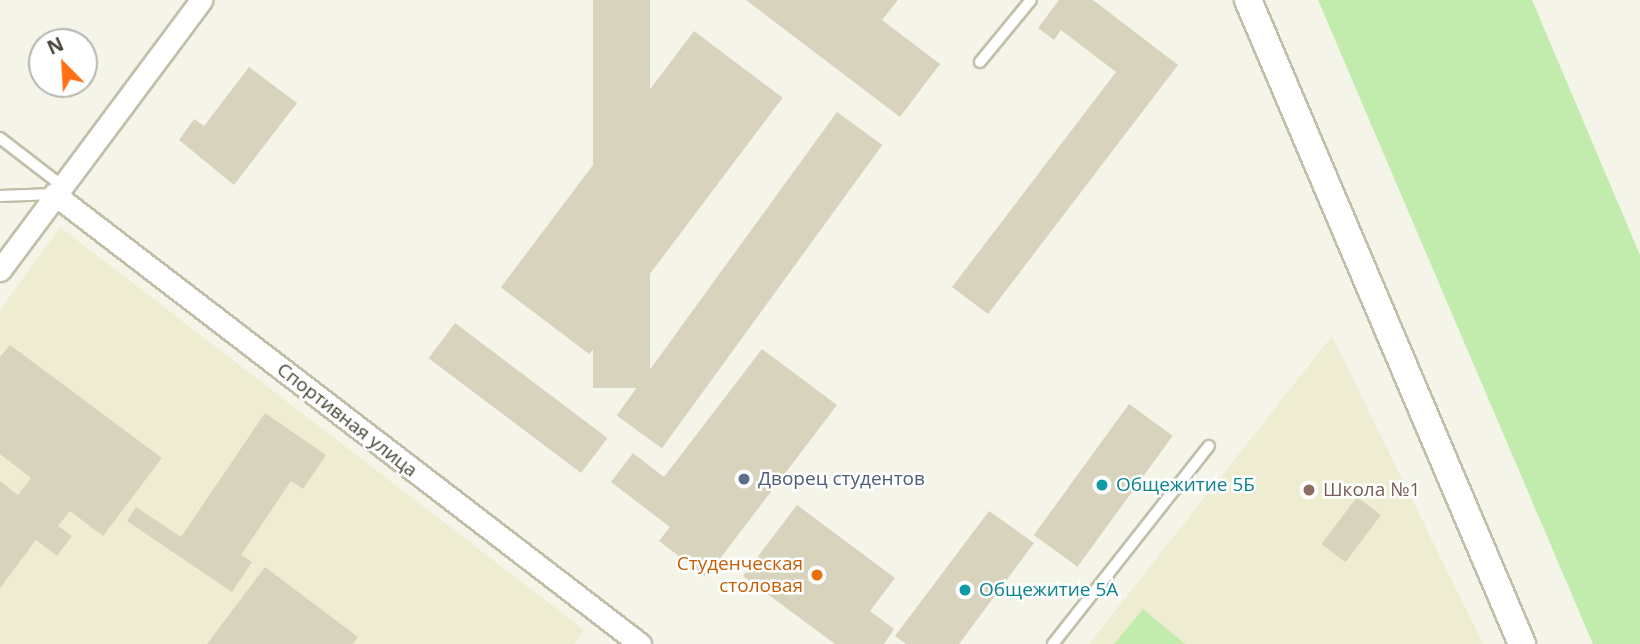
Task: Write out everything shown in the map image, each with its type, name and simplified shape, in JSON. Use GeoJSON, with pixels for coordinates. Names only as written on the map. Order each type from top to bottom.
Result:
{"type":"FeatureCollection","features":[{"type":"Feature","properties":{"kind":"street"},"geometry":{"type":"LineString","coordinates":[[0,270],[201,0]]}},
{"type":"Feature","properties":{"kind":"street"},"geometry":{"type":"LineString","coordinates":[[1248,0],[1522,644]]}},
{"type":"Feature","properties":{"kind":"street","name":"Спортивная улица"},"geometry":{"type":"LineString","coordinates":[[57,190],[640,644]]}},
{"type":"Feature","properties":{"kind":"lane"},"geometry":{"type":"LineString","coordinates":[[980,62],[1031,0]]}},
{"type":"Feature","properties":{"kind":"lane"},"geometry":{"type":"LineString","coordinates":[[0,138],[57,190]]}},
{"type":"Feature","properties":{"kind":"lane"},"geometry":{"type":"LineString","coordinates":[[0,195],[57,190]]}},
{"type":"Feature","properties":{"kind":"lane"},"geometry":{"type":"LineString","coordinates":[[1053,644],[1209,446]]}},
{"type":"Feature","properties":{"kind":"shaded area"},"geometry":{"type":"Polygon","coordinates":[[[60,227],[584,630],[574,644],[0,644],[0,310],[60,227]]]}},
{"type":"Feature","properties":{"kind":"shaded area","name":"Школа №1"},"geometry":{"type":"Polygon","coordinates":[[[1332,336],[1483,644],[1089,644],[1332,336]]]}},
{"type":"Feature","properties":{"kind":"green space"},"geometry":{"type":"Polygon","coordinates":[[[1318,0],[1532,0],[1640,255],[1640,644],[1593,644],[1318,0]]]}},
{"type":"Feature","properties":{"kind":"green space"},"geometry":{"type":"Polygon","coordinates":[[[1143,609],[1185,644],[1114,644],[1143,609]]]}},
{"type":"Feature","properties":{"kind":"building"},"geometry":{"type":"Polygon","coordinates":[[[593,0],[650,0],[650,388],[593,388],[593,0]]]}},
{"type":"Feature","properties":{"kind":"building"},"geometry":{"type":"Polygon","coordinates":[[[746,0],[898,0],[882,20],[940,64],[900,117],[746,0]]]}},
{"type":"Feature","properties":{"kind":"building"},"geometry":{"type":"Polygon","coordinates":[[[1059,0],[1093,0],[1178,65],[988,314],[952,287],[1116,72],[1061,30],[1054,40],[1038,28],[1059,0]]]}},
{"type":"Feature","properties":{"kind":"building"},"geometry":{"type":"Polygon","coordinates":[[[694,31],[783,98],[589,354],[501,287],[694,31]]]}},
{"type":"Feature","properties":{"kind":"building"},"geometry":{"type":"Polygon","coordinates":[[[249,67],[297,103],[234,185],[179,140],[194,119],[204,126],[249,67]]]}},
{"type":"Feature","properties":{"kind":"building"},"geometry":{"type":"Polygon","coordinates":[[[837,112],[882,145],[662,448],[617,415],[837,112]]]}},
{"type":"Feature","properties":{"kind":"building"},"geometry":{"type":"Polygon","coordinates":[[[455,323],[608,438],[581,473],[429,358],[455,323]]]}},
{"type":"Feature","properties":{"kind":"building"},"geometry":{"type":"Polygon","coordinates":[[[10,345],[162,458],[103,536],[70,511],[58,526],[72,536],[57,556],[36,540],[0,588],[0,481],[18,495],[31,478],[0,454],[0,357],[10,345]]]}},
{"type":"Feature","properties":{"kind":"building"},"geometry":{"type":"Polygon","coordinates":[[[762,349],[837,405],[706,577],[659,541],[670,527],[611,482],[633,453],[664,477],[762,349]]]}},
{"type":"Feature","properties":{"kind":"building","name":"Общежитие 5Б"},"geometry":{"type":"Polygon","coordinates":[[[1129,404],[1173,436],[1077,567],[1034,535],[1129,404]]]}},
{"type":"Feature","properties":{"kind":"building"},"geometry":{"type":"Polygon","coordinates":[[[265,413],[326,455],[303,489],[291,481],[241,555],[252,562],[232,592],[127,521],[136,507],[181,537],[265,413]]]}},
{"type":"Feature","properties":{"kind":"building"},"geometry":{"type":"Polygon","coordinates":[[[1357,497],[1381,515],[1345,562],[1321,544],[1357,497]]]}},
{"type":"Feature","properties":{"kind":"building"},"geometry":{"type":"Polygon","coordinates":[[[797,505],[895,578],[870,611],[894,629],[884,644],[835,644],[743,576],[797,505]]]}},
{"type":"Feature","properties":{"kind":"building","name":"Общежитие 5А"},"geometry":{"type":"Polygon","coordinates":[[[989,511],[1034,543],[959,644],[906,644],[895,636],[989,511]]]}},
{"type":"Feature","properties":{"kind":"building"},"geometry":{"type":"Polygon","coordinates":[[[265,567],[358,637],[353,644],[207,644],[265,567]]]}},
{"type":"Feature","properties":{"kind":"place","name":"Дворец студентов"},"geometry":{"type":"Point","coordinates":[744,479]}},
{"type":"Feature","properties":{"kind":"place","name":"Общежитие 5Б"},"geometry":{"type":"Point","coordinates":[1102,485]}},
{"type":"Feature","properties":{"kind":"place","name":"Школа №1"},"geometry":{"type":"Point","coordinates":[1309,490]}},
{"type":"Feature","properties":{"kind":"place","name":"Студенческая столовая"},"geometry":{"type":"Point","coordinates":[817,575]}},
{"type":"Feature","properties":{"kind":"place","name":"Общежитие 5А"},"geometry":{"type":"Point","coordinates":[965,590]}}]}
